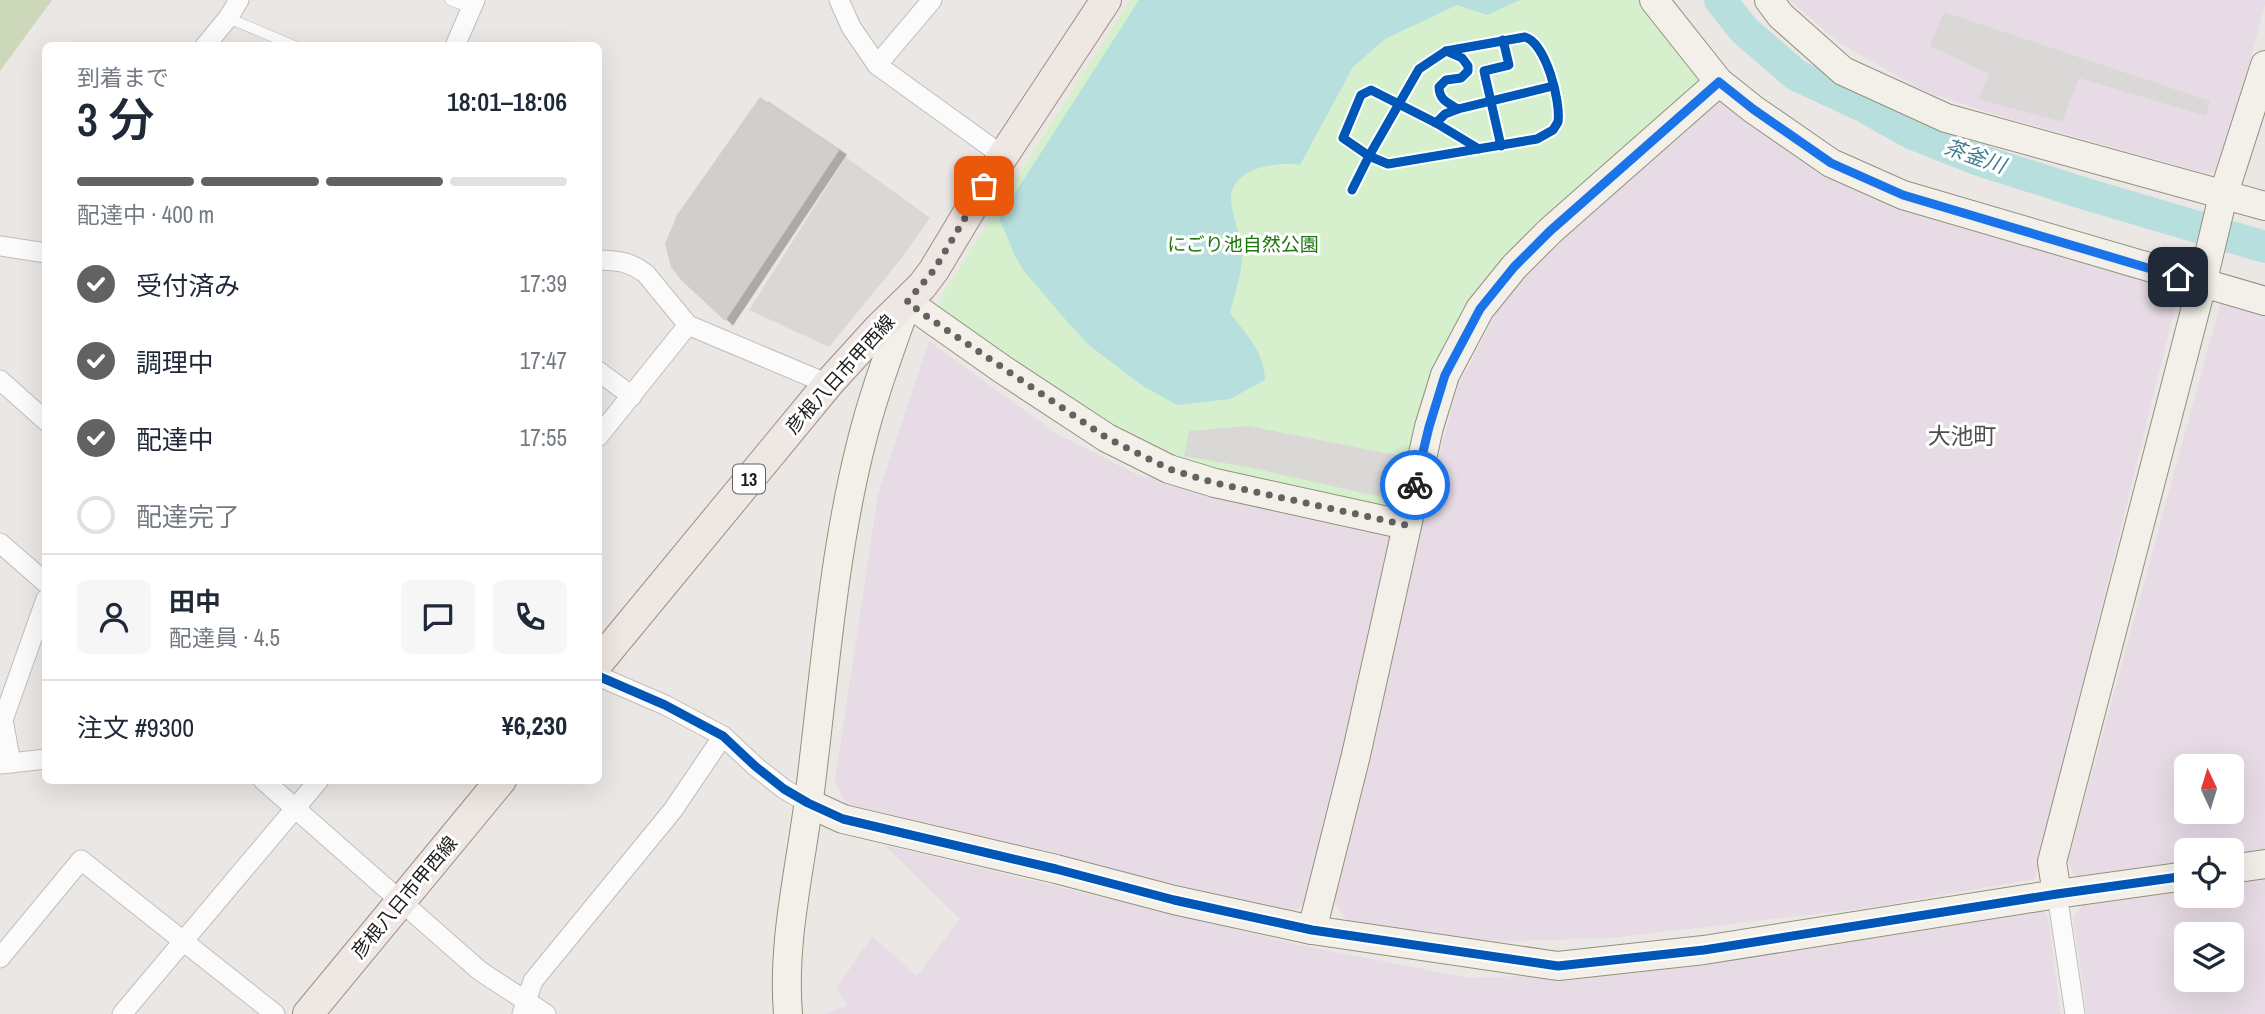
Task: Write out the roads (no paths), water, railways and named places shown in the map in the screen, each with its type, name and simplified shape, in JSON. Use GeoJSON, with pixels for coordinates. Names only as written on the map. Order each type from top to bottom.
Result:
{"type":"FeatureCollection","features":[{"type":"Feature","properties":{"kind":"main road","name":"彦根八日市甲西線"},"geometry":{"type":"LineString","coordinates":[[602,658],[828,384],[934,270],[1003,156],[1106,0]]}},
{"type":"Feature","properties":{"kind":"main road","name":"彦根八日市甲西線"},"geometry":{"type":"LineString","coordinates":[[308,1014],[498,784]]}},
{"type":"Feature","properties":{"kind":"street"},"geometry":{"type":"LineString","coordinates":[[208,42],[239,0]]}},
{"type":"Feature","properties":{"kind":"street"},"geometry":{"type":"LineString","coordinates":[[839,0],[851,27],[877,65],[1003,156]]}},
{"type":"Feature","properties":{"kind":"street"},"geometry":{"type":"LineString","coordinates":[[877,65],[932,0]]}},
{"type":"Feature","properties":{"kind":"street"},"geometry":{"type":"LineString","coordinates":[[1654,0],[1719,82],[1831,163],[1903,195],[2265,301]]}},
{"type":"Feature","properties":{"kind":"street"},"geometry":{"type":"LineString","coordinates":[[1769,0],[1781,16],[1843,71],[1946,118],[2221,207],[2265,206]]}},
{"type":"Feature","properties":{"kind":"street"},"geometry":{"type":"LineString","coordinates":[[457,42],[473,4]]}},
{"type":"Feature","properties":{"kind":"street"},"geometry":{"type":"LineString","coordinates":[[2075,1014],[2052,862],[2221,207],[2265,65]]}},
{"type":"Feature","properties":{"kind":"street"},"geometry":{"type":"LineString","coordinates":[[1312,930],[1356,755],[1429,427],[1445,375],[1480,309],[1514,267],[1550,231],[1719,82]]}},
{"type":"Feature","properties":{"kind":"street"},"geometry":{"type":"LineString","coordinates":[[0,246],[42,253]]}},
{"type":"Feature","properties":{"kind":"street"},"geometry":{"type":"LineString","coordinates":[[602,260],[623,261],[638,267],[688,325],[828,384]]}},
{"type":"Feature","properties":{"kind":"street"},"geometry":{"type":"LineString","coordinates":[[788,1014],[785,979],[794,891],[808,803],[842,535],[860,448],[907,302],[1107,438],[1169,469],[1215,483],[1406,525]]}},
{"type":"Feature","properties":{"kind":"street"},"geometry":{"type":"LineString","coordinates":[[602,432],[688,325]]}},
{"type":"Feature","properties":{"kind":"street"},"geometry":{"type":"LineString","coordinates":[[602,374],[632,396]]}},
{"type":"Feature","properties":{"kind":"street"},"geometry":{"type":"LineString","coordinates":[[0,380],[42,417]]}},
{"type":"Feature","properties":{"kind":"street"},"geometry":{"type":"LineString","coordinates":[[0,543],[42,580]]}},
{"type":"Feature","properties":{"kind":"street"},"geometry":{"type":"LineString","coordinates":[[42,608],[8,682],[4,720],[6,764],[42,760]]}},
{"type":"Feature","properties":{"kind":"street"},"geometry":{"type":"LineString","coordinates":[[602,678],[665,705],[723,736],[774,781],[808,803],[844,819],[1174,900],[1312,930],[1558,966],[1704,950],[2174,878]]}},
{"type":"Feature","properties":{"kind":"street"},"geometry":{"type":"LineString","coordinates":[[524,1008],[533,981],[673,810],[723,736]]}},
{"type":"Feature","properties":{"kind":"street"},"geometry":{"type":"LineString","coordinates":[[267,784],[524,1008],[546,1014]]}},
{"type":"Feature","properties":{"kind":"street"},"geometry":{"type":"LineString","coordinates":[[122,1014],[316,784]]}},
{"type":"Feature","properties":{"kind":"street"},"geometry":{"type":"LineString","coordinates":[[0,958],[81,860],[275,1014]]}},
{"type":"Feature","properties":{"kind":"street"},"geometry":{"type":"LineString","coordinates":[[2244,867],[2265,864]]}},
{"type":"Feature","properties":{"kind":"lane"},"geometry":{"type":"LineString","coordinates":[[450,0],[473,4]]}},
{"type":"Feature","properties":{"kind":"lane"},"geometry":{"type":"LineString","coordinates":[[228,18],[285,42]]}},
{"type":"Feature","properties":{"kind":"water"},"geometry":{"type":"Polygon","coordinates":[[[1139,0],[1520,0],[1487,15],[1457,5],[1385,39],[1353,67],[1300,165],[1267,166],[1238,180],[1231,200],[1242,261],[1230,313],[1258,352],[1265,380],[1230,399],[1177,405],[1143,386],[1090,346],[1024,271],[999,218],[1139,0]]]}},
{"type":"Feature","properties":{"kind":"waterway","name":"茶釜川"},"geometry":{"type":"LineString","coordinates":[[1720,0],[1744,30],[1796,75],[1865,107],[1913,134],[1976,159],[2265,247]]}},
{"type":"Feature","properties":{"kind":"district","name":"大池町"},"geometry":{"type":"Point","coordinates":[1962,435]}},
{"type":"Feature","properties":{"kind":"park label","name":"にごり池自然公園"},"geometry":{"type":"Point","coordinates":[1243,244]}}]}
